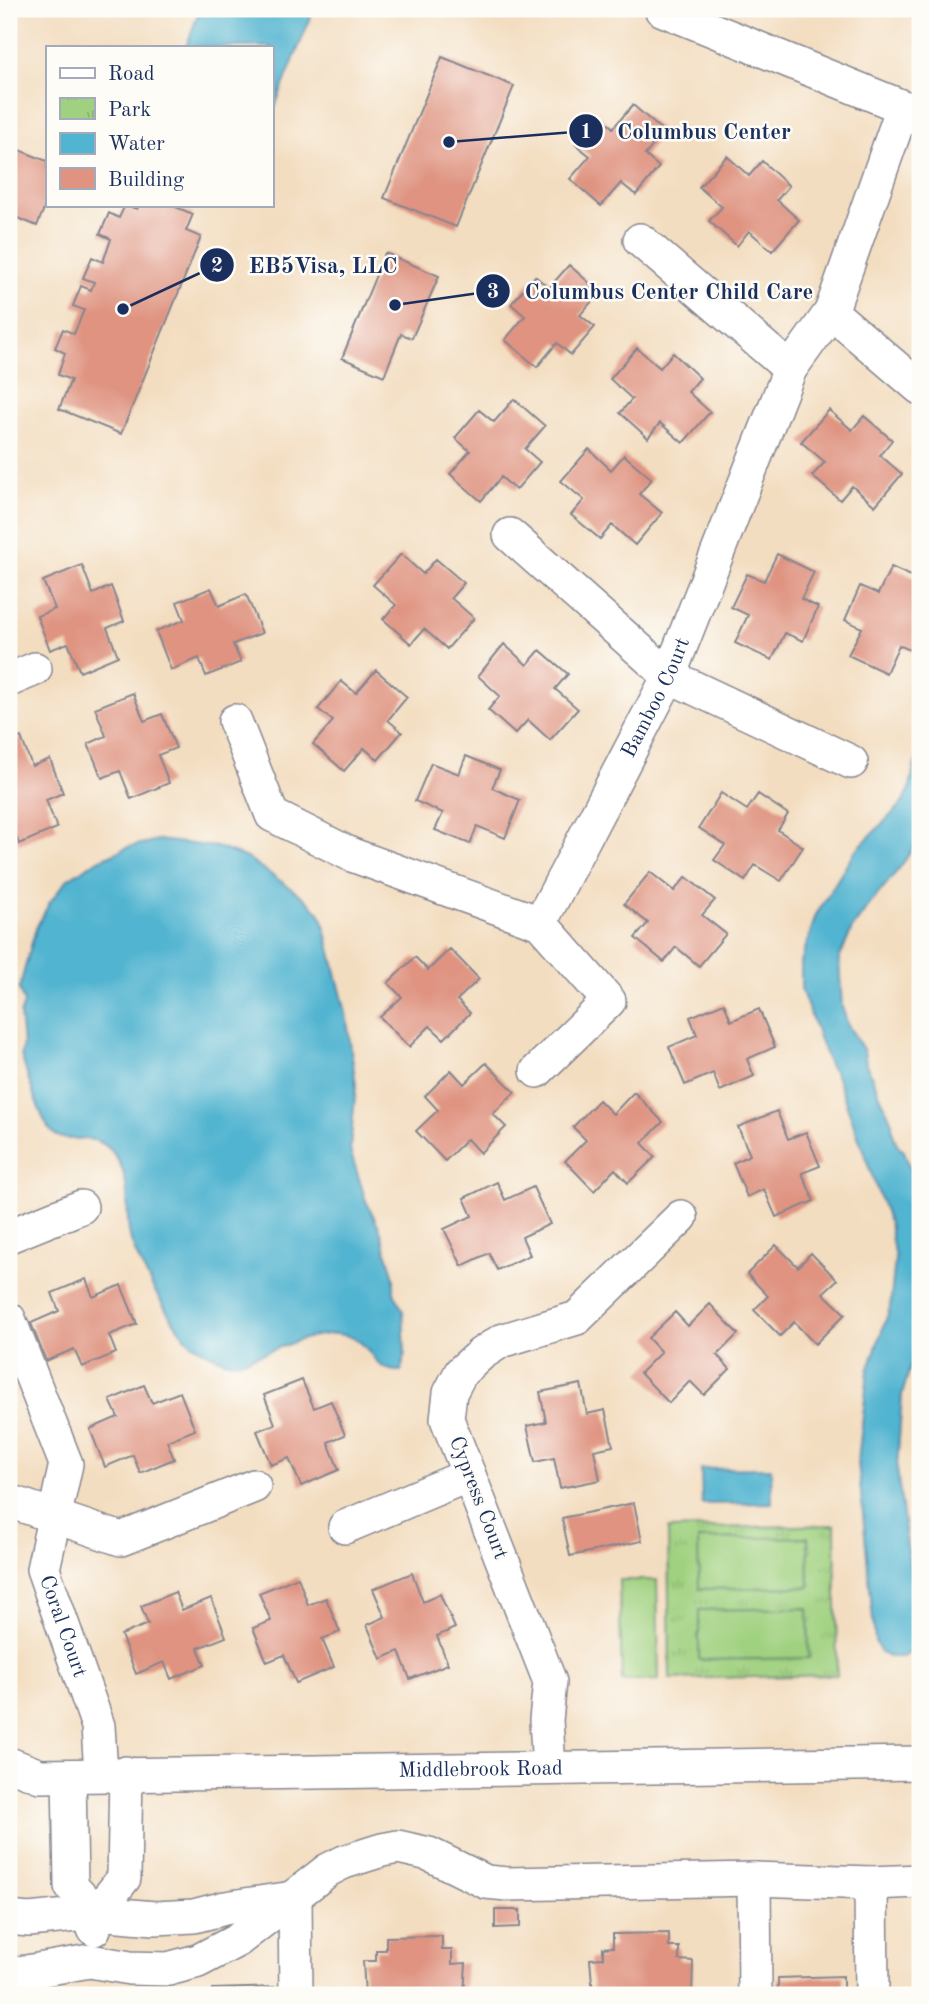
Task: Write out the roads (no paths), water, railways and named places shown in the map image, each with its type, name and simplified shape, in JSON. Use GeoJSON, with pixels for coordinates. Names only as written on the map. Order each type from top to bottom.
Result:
{"type":"FeatureCollection","features":[{"type":"Feature","properties":{"kind":"street"},"geometry":{"type":"LineString","coordinates":[[661,9],[912,111]]}},
{"type":"Feature","properties":{"kind":"street","name":"Bamboo Court"},"geometry":{"type":"LineString","coordinates":[[540,923],[669,676],[790,369],[831,312],[912,111]]}},
{"type":"Feature","properties":{"kind":"street"},"geometry":{"type":"LineString","coordinates":[[640,240],[790,369]]}},
{"type":"Feature","properties":{"kind":"street"},"geometry":{"type":"LineString","coordinates":[[831,312],[920,388]]}},
{"type":"Feature","properties":{"kind":"street"},"geometry":{"type":"LineString","coordinates":[[510,535],[669,676],[851,762]]}},
{"type":"Feature","properties":{"kind":"street"},"geometry":{"type":"LineString","coordinates":[[235,721],[272,815],[352,855],[540,923],[609,1001],[537,1071]]}},
{"type":"Feature","properties":{"kind":"street"},"geometry":{"type":"LineString","coordinates":[[9,1236],[81,1207]]}},
{"type":"Feature","properties":{"kind":"street","name":"Cypress Court"},"geometry":{"type":"LineString","coordinates":[[549,1768],[546,1720],[550,1682],[447,1419],[450,1393],[461,1372],[501,1340],[577,1318],[681,1216]]}},
{"type":"Feature","properties":{"kind":"street","name":"Coral Court"},"geometry":{"type":"LineString","coordinates":[[9,1319],[66,1464],[43,1569],[98,1726],[84,1775]]}},
{"type":"Feature","properties":{"kind":"street"},"geometry":{"type":"LineString","coordinates":[[345,1527],[469,1475]]}},
{"type":"Feature","properties":{"kind":"street"},"geometry":{"type":"LineString","coordinates":[[9,1501],[121,1539],[254,1486]]}},
{"type":"Feature","properties":{"kind":"street","name":"Middlebrook Road"},"geometry":{"type":"LineString","coordinates":[[9,1764],[84,1775],[920,1763]]}},
{"type":"Feature","properties":{"kind":"street"},"geometry":{"type":"LineString","coordinates":[[84,1775],[71,1886],[96,1913]]}},
{"type":"Feature","properties":{"kind":"street"},"geometry":{"type":"LineString","coordinates":[[84,1775],[124,1878],[96,1913],[90,1961]]}},
{"type":"Feature","properties":{"kind":"street","name":"Middlebrook Road"},"geometry":{"type":"LineString","coordinates":[[9,1789],[84,1775]]}},
{"type":"Feature","properties":{"kind":"street"},"geometry":{"type":"LineString","coordinates":[[9,1975],[90,1961],[130,1968],[167,1969],[198,1961],[238,1940],[328,1870],[364,1854],[398,1847],[429,1854],[486,1882],[496,1883],[920,1881]]}},
{"type":"Feature","properties":{"kind":"street"},"geometry":{"type":"LineString","coordinates":[[754,1880],[755,1995]]}},
{"type":"Feature","properties":{"kind":"street"},"geometry":{"type":"LineString","coordinates":[[871,1883],[872,1995]]}},
{"type":"Feature","properties":{"kind":"street"},"geometry":{"type":"LineString","coordinates":[[9,1918],[29,1920],[96,1913],[155,1918],[194,1916],[225,1908],[295,1898]]}},
{"type":"Feature","properties":{"kind":"street"},"geometry":{"type":"LineString","coordinates":[[295,1898],[296,1995]]}},
{"type":"Feature","properties":{"kind":"water"},"geometry":{"type":"Polygon","coordinates":[[[200,9],[314,9],[273,111],[273,46],[186,46],[200,9]]]}},
{"type":"Feature","properties":{"kind":"water"},"geometry":{"type":"Polygon","coordinates":[[[920,753],[920,837],[902,865],[852,929],[839,959],[842,1006],[848,1025],[864,1051],[866,1064],[892,1122],[898,1145],[904,1151],[920,1197],[920,1334],[902,1395],[897,1469],[910,1569],[916,1592],[914,1607],[919,1615],[917,1639],[909,1653],[902,1657],[889,1657],[881,1653],[875,1641],[858,1461],[868,1371],[890,1308],[895,1259],[889,1223],[835,1072],[830,1067],[801,989],[801,962],[816,915],[855,851],[901,805],[909,791],[920,753]]]}},
{"type":"Feature","properties":{"kind":"water"},"geometry":{"type":"Polygon","coordinates":[[[158,840],[217,847],[247,858],[302,896],[319,912],[323,920],[346,1013],[356,1085],[350,1150],[366,1201],[380,1229],[394,1278],[394,1292],[403,1311],[405,1355],[401,1371],[382,1366],[358,1341],[336,1334],[305,1338],[234,1362],[202,1350],[180,1330],[137,1257],[129,1232],[125,1180],[112,1151],[94,1140],[60,1137],[53,1133],[43,1118],[21,1055],[23,1044],[20,1014],[24,1003],[19,989],[36,928],[50,902],[68,879],[97,861],[128,847],[158,840]]]}},
{"type":"Feature","properties":{"kind":"water"},"geometry":{"type":"Polygon","coordinates":[[[771,1468],[772,1503],[702,1504],[701,1469],[771,1468]]]}},
{"type":"Feature","properties":{"kind":"place","name":"Columbus Center"},"geometry":{"type":"Point","coordinates":[449,142]}},
{"type":"Feature","properties":{"kind":"place","name":"Columbus Center Child Care"},"geometry":{"type":"Point","coordinates":[395,305]}},
{"type":"Feature","properties":{"kind":"place","name":"EB5Visa, LLC"},"geometry":{"type":"Point","coordinates":[123,309]}}]}
